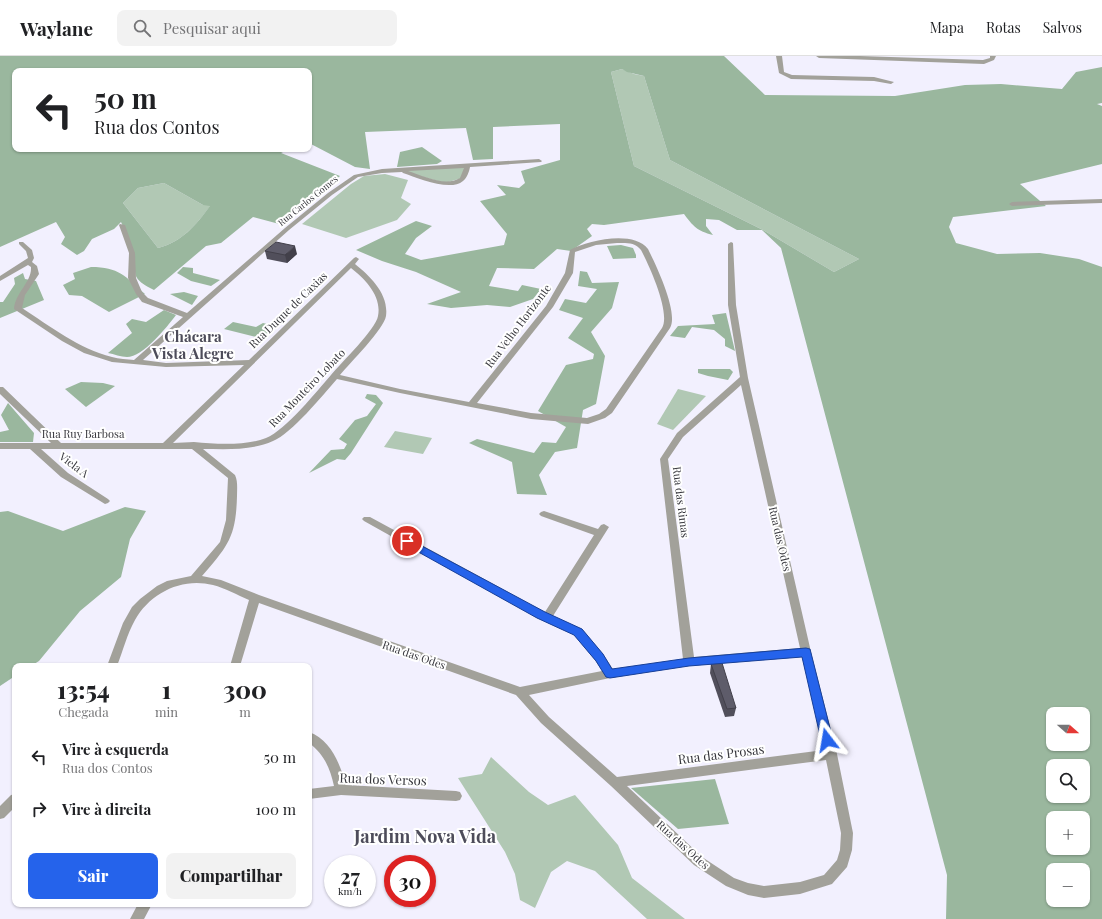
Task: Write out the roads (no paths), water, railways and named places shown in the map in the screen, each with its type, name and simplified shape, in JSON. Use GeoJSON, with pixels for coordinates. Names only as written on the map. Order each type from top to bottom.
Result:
{"type":"FeatureCollection","features":[{"type":"Feature","properties":{"kind":"street"},"geometry":{"type":"LineString","coordinates":[[779,56],[782,73],[787,76],[874,79],[891,82]]}},
{"type":"Feature","properties":{"kind":"street"},"geometry":{"type":"LineString","coordinates":[[819,56],[984,62],[992,60],[993,56]]}},
{"type":"Feature","properties":{"kind":"street","name":"Rua Carlos Gomes"},"geometry":{"type":"LineString","coordinates":[[135,363],[287,229],[351,178],[368,173],[398,170],[539,161]]}},
{"type":"Feature","properties":{"kind":"street"},"geometry":{"type":"LineString","coordinates":[[398,170],[452,184],[462,178],[468,165]]}},
{"type":"Feature","properties":{"kind":"street"},"geometry":{"type":"LineString","coordinates":[[1012,204],[1102,201]]}},
{"type":"Feature","properties":{"kind":"street"},"geometry":{"type":"LineString","coordinates":[[122,225],[132,253],[133,260],[131,272],[133,281],[139,292],[145,300],[188,316]]}},
{"type":"Feature","properties":{"kind":"street","name":"Rua Velho Horizonte"},"geometry":{"type":"LineString","coordinates":[[334,376],[400,391],[531,416],[573,421],[588,421],[602,416],[609,411],[666,328],[669,321],[666,303],[659,282],[642,246],[633,242],[620,241],[579,247],[572,252],[569,274],[553,302],[472,404]]}},
{"type":"Feature","properties":{"kind":"street"},"geometry":{"type":"LineString","coordinates":[[0,279],[28,262],[31,258],[30,253],[21,243]]}},
{"type":"Feature","properties":{"kind":"street","name":"Rua das Odes"},"geometry":{"type":"LineString","coordinates":[[194,579],[213,582],[520,692],[545,720],[615,782],[698,861],[730,882],[748,889],[764,892],[782,891],[828,880],[843,864],[846,850],[847,832],[831,754],[806,652],[744,378],[733,310],[731,244]]}},
{"type":"Feature","properties":{"kind":"street"},"geometry":{"type":"LineString","coordinates":[[28,262],[34,266],[36,270],[21,296],[18,303],[18,309],[48,330],[87,351],[112,360],[135,363],[166,365],[250,362]]}},
{"type":"Feature","properties":{"kind":"street","name":"Rua Duque de Caxias"},"geometry":{"type":"LineString","coordinates":[[166,445],[354,262]]}},
{"type":"Feature","properties":{"kind":"street","name":"Rua Monteiro Lobato"},"geometry":{"type":"LineString","coordinates":[[166,445],[255,444],[274,438],[290,425],[365,344],[376,330],[382,318],[380,300],[373,285],[354,262]]}},
{"type":"Feature","properties":{"kind":"street","name":"Rua das Rimas"},"geometry":{"type":"LineString","coordinates":[[689,662],[664,459],[680,435],[744,378]]}},
{"type":"Feature","properties":{"kind":"street"},"geometry":{"type":"LineString","coordinates":[[0,389],[58,445]]}},
{"type":"Feature","properties":{"kind":"street","name":"Viela A"},"geometry":{"type":"LineString","coordinates":[[31,445],[73,480],[105,501]]}},
{"type":"Feature","properties":{"kind":"street","name":"Rua Ruy Barbosa"},"geometry":{"type":"LineString","coordinates":[[0,446],[166,445]]}},
{"type":"Feature","properties":{"kind":"street"},"geometry":{"type":"LineString","coordinates":[[113,663],[119,644],[136,610],[156,590],[164,586],[194,579],[226,539],[232,508],[232,478],[193,445]]}},
{"type":"Feature","properties":{"kind":"street"},"geometry":{"type":"LineString","coordinates":[[544,514],[602,530],[547,618]]}},
{"type":"Feature","properties":{"kind":"street"},"geometry":{"type":"LineString","coordinates":[[367,519],[547,618],[578,632],[595,652],[610,674]]}},
{"type":"Feature","properties":{"kind":"street"},"geometry":{"type":"LineString","coordinates":[[236,663],[255,598]]}},
{"type":"Feature","properties":{"kind":"street"},"geometry":{"type":"LineString","coordinates":[[520,692],[610,674],[689,662],[806,652]]}},
{"type":"Feature","properties":{"kind":"street"},"geometry":{"type":"LineString","coordinates":[[312,739],[327,751],[335,765],[341,790]]}},
{"type":"Feature","properties":{"kind":"street","name":"Rua das Prosas"},"geometry":{"type":"LineString","coordinates":[[615,782],[831,754]]}},
{"type":"Feature","properties":{"kind":"street","name":"Rua dos Versos"},"geometry":{"type":"LineString","coordinates":[[312,794],[341,790],[456,796]]}},
{"type":"Feature","properties":{"kind":"street"},"geometry":{"type":"LineString","coordinates":[[0,814],[12,801]]}},
{"type":"Feature","properties":{"kind":"street"},"geometry":{"type":"LineString","coordinates":[[136,919],[144,907]]}},
{"type":"Feature","properties":{"kind":"district","name":"Chácara Vista Alegre"},"geometry":{"type":"Point","coordinates":[193,346]}},
{"type":"Feature","properties":{"kind":"district","name":"Jardim Nova Vida"},"geometry":{"type":"Point","coordinates":[425,837]}}]}
